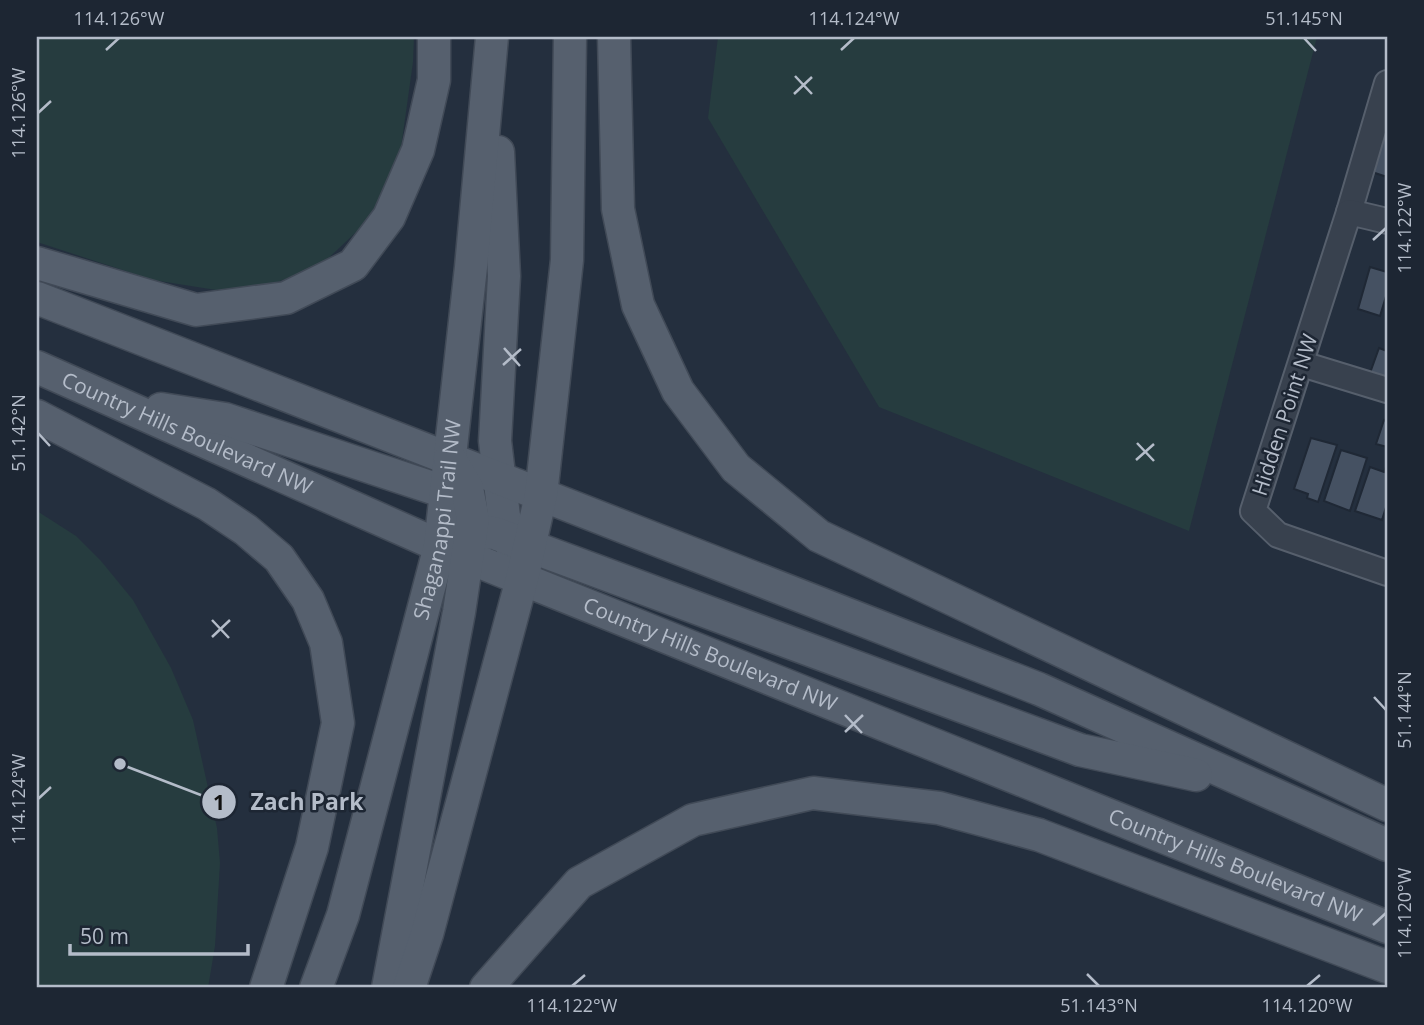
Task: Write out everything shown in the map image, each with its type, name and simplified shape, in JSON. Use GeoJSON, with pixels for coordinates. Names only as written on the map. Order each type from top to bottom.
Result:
{"type":"FeatureCollection","features":[{"type":"Feature","properties":{"kind":"main road"},"geometry":{"type":"LineString","coordinates":[[37,263],[196,310],[286,298],[353,265],[389,217],[418,150],[433,80],[434,37]]}},
{"type":"Feature","properties":{"kind":"main road"},"geometry":{"type":"LineString","coordinates":[[520,542],[541,495],[567,260],[570,37]]}},
{"type":"Feature","properties":{"kind":"main road"},"geometry":{"type":"LineString","coordinates":[[614,37],[618,209],[638,305],[678,391],[736,468],[820,536],[1387,805]]}},
{"type":"Feature","properties":{"kind":"main road"},"geometry":{"type":"LineString","coordinates":[[409,988],[427,934],[522,579],[520,542],[501,489],[495,440],[504,276],[492,41]]}},
{"type":"Feature","properties":{"kind":"main road","name":"Shaganappi Trail NW"},"geometry":{"type":"LineString","coordinates":[[450,459],[492,41]]}},
{"type":"Feature","properties":{"kind":"main road"},"geometry":{"type":"LineString","coordinates":[[37,298],[450,459],[501,489],[541,495],[1039,689],[1387,845]]}},
{"type":"Feature","properties":{"kind":"main road","name":"Country Hills Boulevard NW"},"geometry":{"type":"LineString","coordinates":[[37,367],[460,545],[522,579],[1387,927]]}},
{"type":"Feature","properties":{"kind":"main road"},"geometry":{"type":"LineString","coordinates":[[121,403],[225,419],[458,497],[488,502],[501,489]]}},
{"type":"Feature","properties":{"kind":"main road"},"geometry":{"type":"LineString","coordinates":[[37,416],[207,504],[246,530],[279,558],[308,600],[326,643],[338,723],[312,847],[266,988]]}},
{"type":"Feature","properties":{"kind":"main road"},"geometry":{"type":"LineString","coordinates":[[450,459],[467,488],[458,497]]}},
{"type":"Feature","properties":{"kind":"main road"},"geometry":{"type":"LineString","coordinates":[[388,988],[460,545],[473,519],[458,497]]}},
{"type":"Feature","properties":{"kind":"main road"},"geometry":{"type":"LineString","coordinates":[[460,545],[494,533],[1080,750],[1256,788]]}},
{"type":"Feature","properties":{"kind":"main road","name":"Shaganappi Trail NW"},"geometry":{"type":"LineString","coordinates":[[316,988],[343,915],[460,545]]}},
{"type":"Feature","properties":{"kind":"main road"},"geometry":{"type":"LineString","coordinates":[[486,988],[579,883],[693,820],[813,793],[939,808],[1039,835],[1387,967]]}},
{"type":"Feature","properties":{"kind":"street","name":"Hidden Point NW"},"geometry":{"type":"LineString","coordinates":[[1387,83],[1302,364],[1253,511],[1278,535],[1387,573]]}},
{"type":"Feature","properties":{"kind":"street"},"geometry":{"type":"LineString","coordinates":[[1349,212],[1387,221]]}},
{"type":"Feature","properties":{"kind":"street"},"geometry":{"type":"LineString","coordinates":[[1302,364],[1387,390]]}},
{"type":"Feature","properties":{"kind":"green space"},"geometry":{"type":"Polygon","coordinates":[[[37,37],[414,37],[400,155],[370,219],[319,267],[269,285],[216,290],[153,280],[37,242],[37,37]]]}},
{"type":"Feature","properties":{"kind":"green space"},"geometry":{"type":"Polygon","coordinates":[[[718,37],[1317,37],[1189,531],[879,407],[708,118],[718,37]]]}},
{"type":"Feature","properties":{"kind":"green space"},"geometry":{"type":"Polygon","coordinates":[[[37,511],[76,536],[133,600],[171,668],[193,720],[217,828],[220,863],[215,946],[208,988],[37,988],[37,511]]]}},
{"type":"Feature","properties":{"kind":"building"},"geometry":{"type":"Polygon","coordinates":[[[1385,132],[1387,133],[1387,177],[1372,172],[1385,132]]]}},
{"type":"Feature","properties":{"kind":"building"},"geometry":{"type":"Polygon","coordinates":[[[1370,267],[1387,272],[1387,293],[1380,316],[1358,309],[1370,267]]]}},
{"type":"Feature","properties":{"kind":"building"},"geometry":{"type":"Polygon","coordinates":[[[1379,348],[1387,351],[1387,379],[1370,373],[1379,348]]]}},
{"type":"Feature","properties":{"kind":"building"},"geometry":{"type":"Polygon","coordinates":[[[1384,420],[1387,421],[1387,447],[1376,444],[1384,420]]]}},
{"type":"Feature","properties":{"kind":"building"},"geometry":{"type":"Polygon","coordinates":[[[1311,438],[1337,445],[1318,502],[1307,498],[1308,494],[1294,489],[1311,438]]]}},
{"type":"Feature","properties":{"kind":"building"},"geometry":{"type":"Polygon","coordinates":[[[1341,450],[1367,458],[1350,511],[1324,501],[1341,450]]]}},
{"type":"Feature","properties":{"kind":"building"},"geometry":{"type":"Polygon","coordinates":[[[1370,467],[1384,472],[1387,470],[1387,504],[1382,520],[1355,511],[1370,467]]]}},
{"type":"Feature","properties":{"kind":"place","name":"Zach Park"},"geometry":{"type":"Point","coordinates":[120,764]}}]}
